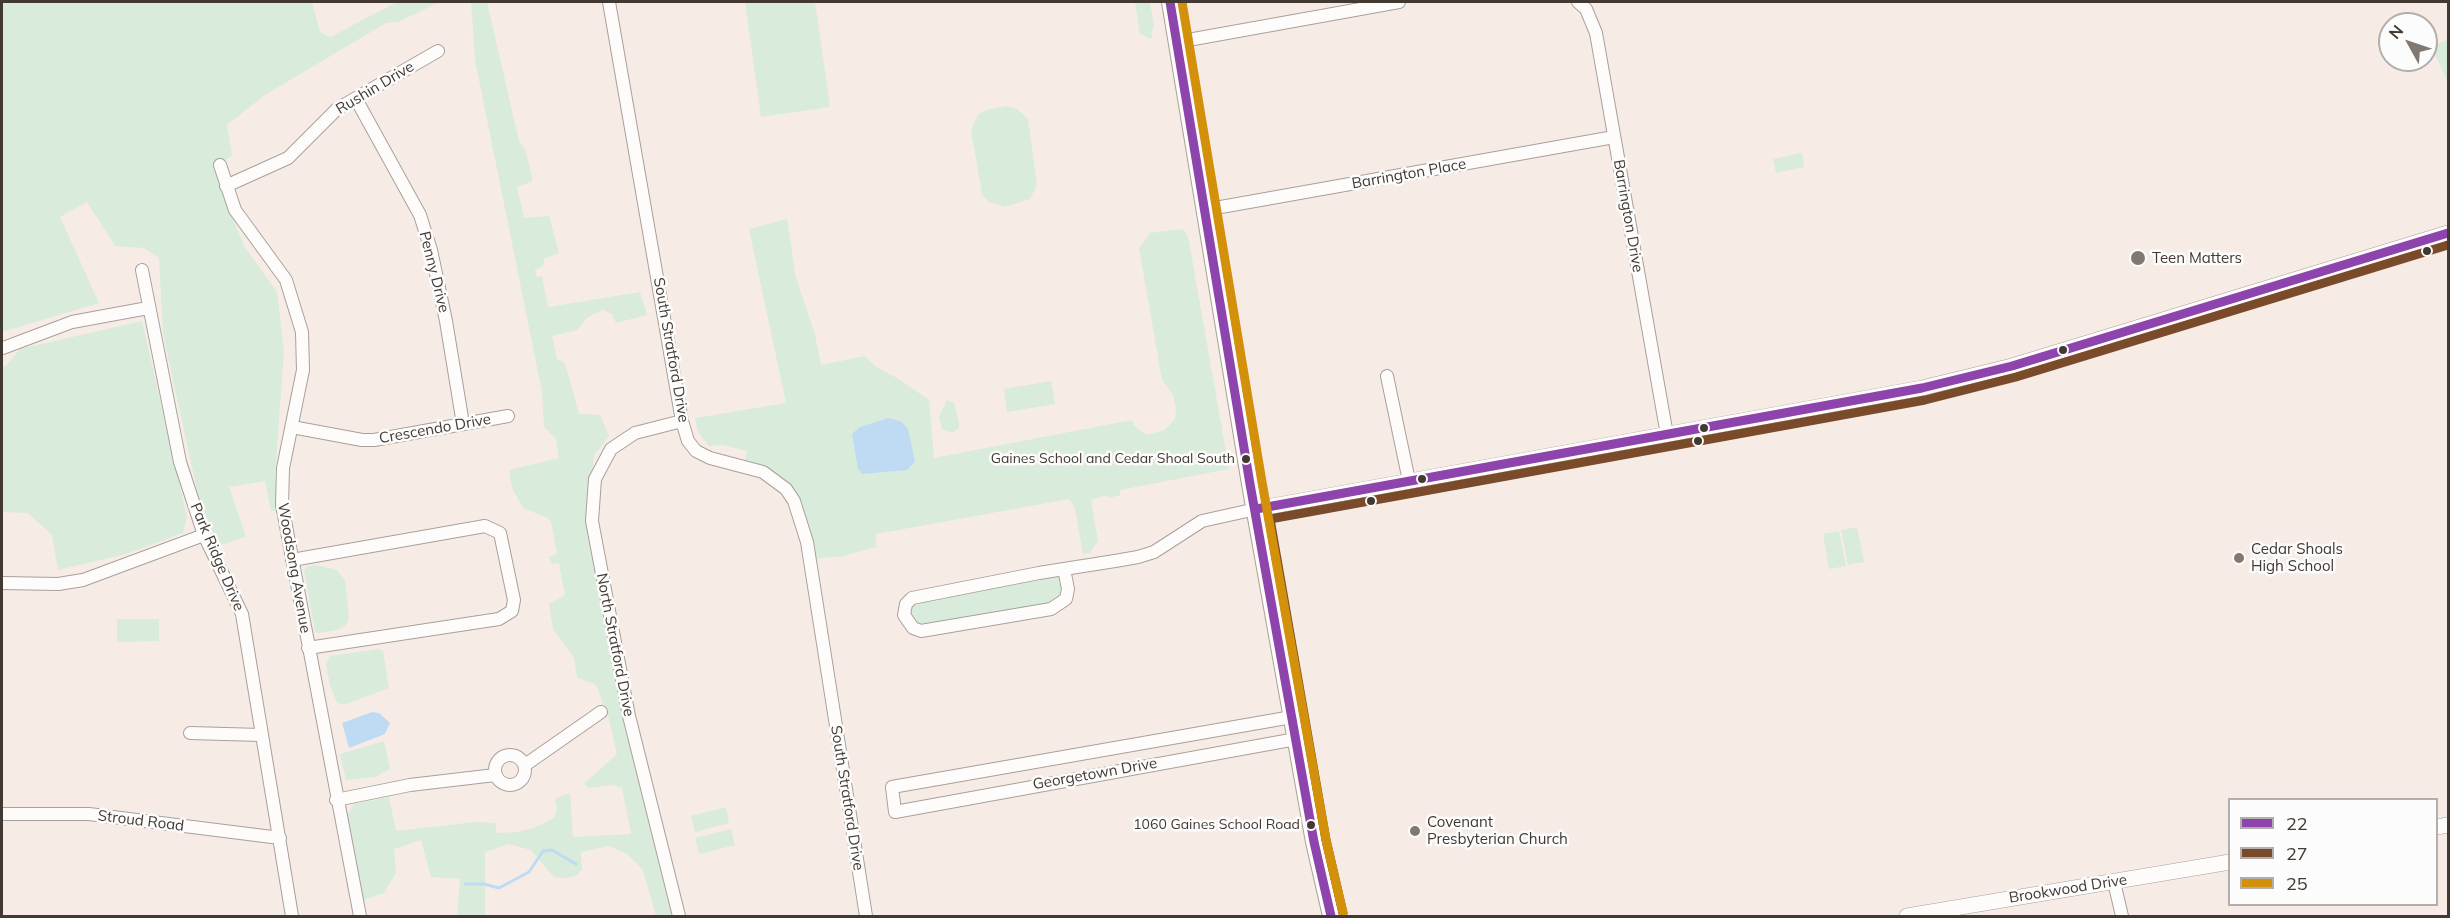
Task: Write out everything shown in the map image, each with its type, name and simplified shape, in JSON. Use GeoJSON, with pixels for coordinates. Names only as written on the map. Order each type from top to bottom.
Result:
{"type":"FeatureCollection","features":[{"type":"Feature","properties":{"kind":"main road"},"geometry":{"type":"LineString","coordinates":[[1170,2],[1292,717],[1331,916]]}},
{"type":"Feature","properties":{"kind":"street","name":"South Stratford Drive"},"geometry":{"type":"LineString","coordinates":[[609,2],[682,421],[688,441],[696,451],[710,458],[763,472],[786,489],[794,501],[807,542],[866,916]]}},
{"type":"Feature","properties":{"kind":"street"},"geometry":{"type":"LineString","coordinates":[[1177,42],[1399,2]]}},
{"type":"Feature","properties":{"kind":"street","name":"Barrington Drive"},"geometry":{"type":"LineString","coordinates":[[1578,2],[1586,9],[1596,33],[1667,435]]}},
{"type":"Feature","properties":{"kind":"street","name":"Rushin Drive"},"geometry":{"type":"LineString","coordinates":[[226,186],[288,158],[329,117],[438,51]]}},
{"type":"Feature","properties":{"kind":"street","name":"Penny Drive"},"geometry":{"type":"LineString","coordinates":[[356,99],[420,215],[431,250],[447,321],[463,424]]}},
{"type":"Feature","properties":{"kind":"street","name":"Barrington Place"},"geometry":{"type":"LineString","coordinates":[[1204,210],[1614,137]]}},
{"type":"Feature","properties":{"kind":"street","name":"Woodsong Avenue"},"geometry":{"type":"LineString","coordinates":[[220,165],[238,216],[276,263],[296,305],[302,332],[303,370],[282,486],[282,505],[336,800],[360,916]]}},
{"type":"Feature","properties":{"kind":"street"},"geometry":{"type":"LineString","coordinates":[[1064,569],[1068,589],[1066,600],[1051,609],[921,631],[913,628],[904,615],[906,604],[912,598],[1064,569],[1138,557],[1154,552],[1202,521],[1409,481],[1841,405],[2012,366],[2448,233]]}},
{"type":"Feature","properties":{"kind":"street","name":"Park Ridge Drive"},"geometry":{"type":"LineString","coordinates":[[142,270],[180,462],[204,535],[242,614],[292,916]]}},
{"type":"Feature","properties":{"kind":"street"},"geometry":{"type":"LineString","coordinates":[[3,348],[72,322],[148,308]]}},
{"type":"Feature","properties":{"kind":"street"},"geometry":{"type":"LineString","coordinates":[[1387,376],[1409,481]]}},
{"type":"Feature","properties":{"kind":"street","name":"Crescendo Drive"},"geometry":{"type":"LineString","coordinates":[[292,427],[362,440],[508,416]]}},
{"type":"Feature","properties":{"kind":"street","name":"North Stratford Drive"},"geometry":{"type":"LineString","coordinates":[[679,916],[629,716],[592,521],[595,479],[612,449],[635,433],[682,421]]}},
{"type":"Feature","properties":{"kind":"street"},"geometry":{"type":"LineString","coordinates":[[292,560],[484,526],[500,533],[514,600],[512,611],[499,619],[308,648]]}},
{"type":"Feature","properties":{"kind":"street"},"geometry":{"type":"LineString","coordinates":[[2,583],[58,584],[83,580],[204,535]]}},
{"type":"Feature","properties":{"kind":"street"},"geometry":{"type":"LineString","coordinates":[[525,765],[601,712]]}},
{"type":"Feature","properties":{"kind":"street","name":"Georgetown Drive"},"geometry":{"type":"LineString","coordinates":[[1292,717],[892,786],[895,812],[1296,739]]}},
{"type":"Feature","properties":{"kind":"street"},"geometry":{"type":"LineString","coordinates":[[190,733],[261,735]]}},
{"type":"Feature","properties":{"kind":"street"},"geometry":{"type":"LineString","coordinates":[[505,756],[519,758],[525,765],[524,776],[512,785],[502,783],[495,775],[495,765],[505,756]]}},
{"type":"Feature","properties":{"kind":"street"},"geometry":{"type":"LineString","coordinates":[[336,800],[410,785],[495,775]]}},
{"type":"Feature","properties":{"kind":"street","name":"Stroud Road"},"geometry":{"type":"LineString","coordinates":[[2,814],[89,814],[280,838]]}},
{"type":"Feature","properties":{"kind":"street","name":"Brookwood Drive"},"geometry":{"type":"LineString","coordinates":[[1907,916],[2228,862]]}},
{"type":"Feature","properties":{"kind":"street"},"geometry":{"type":"LineString","coordinates":[[2114,882],[2122,916]]}},
{"type":"Feature","properties":{"kind":"green space"},"geometry":{"type":"Polygon","coordinates":[[[2,2],[312,2],[320,32],[330,37],[397,2],[440,2],[398,22],[386,23],[265,95],[227,125],[232,156],[213,168],[244,246],[277,292],[284,352],[275,473],[278,511],[271,511],[265,481],[229,487],[246,537],[217,546],[198,495],[163,333],[159,258],[144,248],[115,246],[87,202],[60,217],[99,303],[2,332],[2,2]]]}},
{"type":"Feature","properties":{"kind":"green space"},"geometry":{"type":"Polygon","coordinates":[[[471,2],[487,2],[519,141],[525,149],[533,181],[517,187],[524,218],[549,216],[559,253],[544,259],[543,266],[535,270],[536,277],[542,276],[548,307],[640,292],[647,315],[616,323],[612,314],[603,310],[588,317],[577,330],[552,336],[557,359],[565,363],[579,414],[600,415],[609,436],[594,455],[589,499],[606,632],[625,730],[655,833],[673,916],[656,916],[643,870],[627,854],[609,846],[581,852],[582,870],[576,876],[565,878],[554,877],[531,850],[509,844],[485,852],[485,916],[457,916],[460,879],[431,877],[421,840],[394,849],[396,873],[384,893],[361,901],[347,815],[354,804],[389,797],[396,831],[475,822],[495,823],[497,833],[517,832],[534,828],[554,818],[557,810],[555,799],[570,793],[573,837],[631,834],[622,788],[611,785],[589,788],[584,784],[617,754],[609,719],[596,685],[577,677],[574,658],[553,629],[549,604],[565,595],[559,563],[552,564],[549,557],[557,554],[551,522],[548,518],[523,508],[512,488],[509,470],[559,458],[556,439],[544,427],[542,392],[475,60],[471,2]]]}},
{"type":"Feature","properties":{"kind":"green space"},"geometry":{"type":"Polygon","coordinates":[[[745,2],[815,2],[830,107],[761,117],[745,2]]]}},
{"type":"Feature","properties":{"kind":"green space"},"geometry":{"type":"Polygon","coordinates":[[[1135,2],[1150,2],[1154,27],[1151,34],[1153,36],[1150,39],[1140,34],[1135,2]]]}},
{"type":"Feature","properties":{"kind":"green space"},"geometry":{"type":"Polygon","coordinates":[[[2448,39],[2448,83],[2438,60],[2438,44],[2448,39]]]}},
{"type":"Feature","properties":{"kind":"green space"},"geometry":{"type":"Polygon","coordinates":[[[1007,106],[1017,109],[1028,119],[1037,185],[1030,199],[1005,207],[989,202],[982,194],[971,130],[978,115],[986,110],[1007,106]]]}},
{"type":"Feature","properties":{"kind":"green space"},"geometry":{"type":"Polygon","coordinates":[[[1802,153],[1804,167],[1776,173],[1773,159],[1802,153]]]}},
{"type":"Feature","properties":{"kind":"green space"},"geometry":{"type":"Polygon","coordinates":[[[787,219],[796,278],[815,335],[821,365],[865,356],[876,367],[899,379],[929,400],[934,458],[1132,420],[1134,426],[1146,435],[1165,430],[1175,419],[1176,407],[1173,395],[1162,380],[1139,248],[1150,233],[1183,229],[1188,236],[1229,469],[1120,490],[1120,495],[1109,498],[1106,495],[1091,500],[1098,541],[1090,553],[1083,554],[1075,509],[1069,499],[876,534],[876,547],[843,556],[812,559],[808,524],[799,500],[779,475],[744,462],[747,451],[723,445],[709,446],[698,432],[695,418],[786,403],[749,229],[787,219]]]}},
{"type":"Feature","properties":{"kind":"green space"},"geometry":{"type":"Polygon","coordinates":[[[142,321],[187,517],[183,533],[126,554],[58,570],[52,535],[28,513],[2,512],[2,366],[6,366],[20,349],[142,321]]]}},
{"type":"Feature","properties":{"kind":"green space"},"geometry":{"type":"Polygon","coordinates":[[[1051,381],[1055,404],[1007,412],[1004,389],[1051,381]]]}},
{"type":"Feature","properties":{"kind":"green space"},"geometry":{"type":"Polygon","coordinates":[[[947,400],[954,403],[959,422],[959,428],[953,433],[942,429],[939,417],[947,400]]]}},
{"type":"Feature","properties":{"kind":"green space"},"geometry":{"type":"Polygon","coordinates":[[[1857,527],[1864,562],[1848,565],[1841,530],[1857,527]]]}},
{"type":"Feature","properties":{"kind":"green space"},"geometry":{"type":"Polygon","coordinates":[[[1839,531],[1846,566],[1829,569],[1823,534],[1839,531]]]}},
{"type":"Feature","properties":{"kind":"green space"},"geometry":{"type":"Polygon","coordinates":[[[316,565],[337,570],[345,580],[349,619],[345,626],[337,630],[318,633],[315,631],[304,570],[308,566],[316,565]]]}},
{"type":"Feature","properties":{"kind":"green space"},"geometry":{"type":"Polygon","coordinates":[[[1057,575],[1064,593],[1059,602],[922,626],[913,624],[908,609],[911,603],[1057,575]]]}},
{"type":"Feature","properties":{"kind":"green space"},"geometry":{"type":"Polygon","coordinates":[[[117,619],[159,619],[159,641],[117,642],[117,619]]]}},
{"type":"Feature","properties":{"kind":"green space"},"geometry":{"type":"Polygon","coordinates":[[[378,649],[383,651],[389,688],[344,705],[337,703],[330,685],[326,664],[330,656],[378,649]]]}},
{"type":"Feature","properties":{"kind":"green space"},"geometry":{"type":"Polygon","coordinates":[[[384,741],[390,769],[375,777],[346,780],[340,754],[384,741]]]}},
{"type":"Feature","properties":{"kind":"green space"},"geometry":{"type":"Polygon","coordinates":[[[726,807],[729,823],[695,832],[691,816],[726,807]]]}},
{"type":"Feature","properties":{"kind":"green space"},"geometry":{"type":"Polygon","coordinates":[[[731,829],[735,845],[699,854],[695,838],[731,829]]]}},
{"type":"Feature","properties":{"kind":"water"},"geometry":{"type":"Polygon","coordinates":[[[889,418],[902,422],[908,429],[915,462],[907,470],[862,474],[858,469],[852,434],[860,427],[889,418]]]}},
{"type":"Feature","properties":{"kind":"water"},"geometry":{"type":"Polygon","coordinates":[[[372,712],[379,713],[390,723],[385,734],[349,748],[342,723],[372,712]]]}},
{"type":"Feature","properties":{"kind":"waterway"},"geometry":{"type":"LineString","coordinates":[[465,884],[484,884],[499,888],[529,872],[543,851],[552,850],[576,864]]}},
{"type":"Feature","properties":{"kind":"transit line","name":"22"},"geometry":{"type":"LineString","coordinates":[[1170,2],[1250,484],[1314,842],[1331,916]]}},
{"type":"Feature","properties":{"kind":"transit line","name":"25"},"geometry":{"type":"LineString","coordinates":[[1182,2],[1262,482],[1326,840],[1343,913]]}},
{"type":"Feature","properties":{"kind":"transit line","name":"22"},"geometry":{"type":"LineString","coordinates":[[1256,509],[1922,388],[2012,366],[2448,233]]}},
{"type":"Feature","properties":{"kind":"transit line","name":"27"},"geometry":{"type":"LineString","coordinates":[[1343,913],[1326,840],[1270,519],[1925,400],[2016,377],[2448,245]]}},
{"type":"Feature","properties":{"kind":"place","name":"Teen Matters"},"geometry":{"type":"Point","coordinates":[2138,258]}},
{"type":"Feature","properties":{"kind":"place","name":"Gaines School and Cedar Shoal South"},"geometry":{"type":"Point","coordinates":[1246,459]}},
{"type":"Feature","properties":{"kind":"place","name":"Cedar Shoals High School"},"geometry":{"type":"Point","coordinates":[2239,558]}},
{"type":"Feature","properties":{"kind":"place","name":"1060 Gaines School Road"},"geometry":{"type":"Point","coordinates":[1311,825]}},
{"type":"Feature","properties":{"kind":"place","name":"Covenant Presbyterian Church"},"geometry":{"type":"Point","coordinates":[1415,831]}}]}
